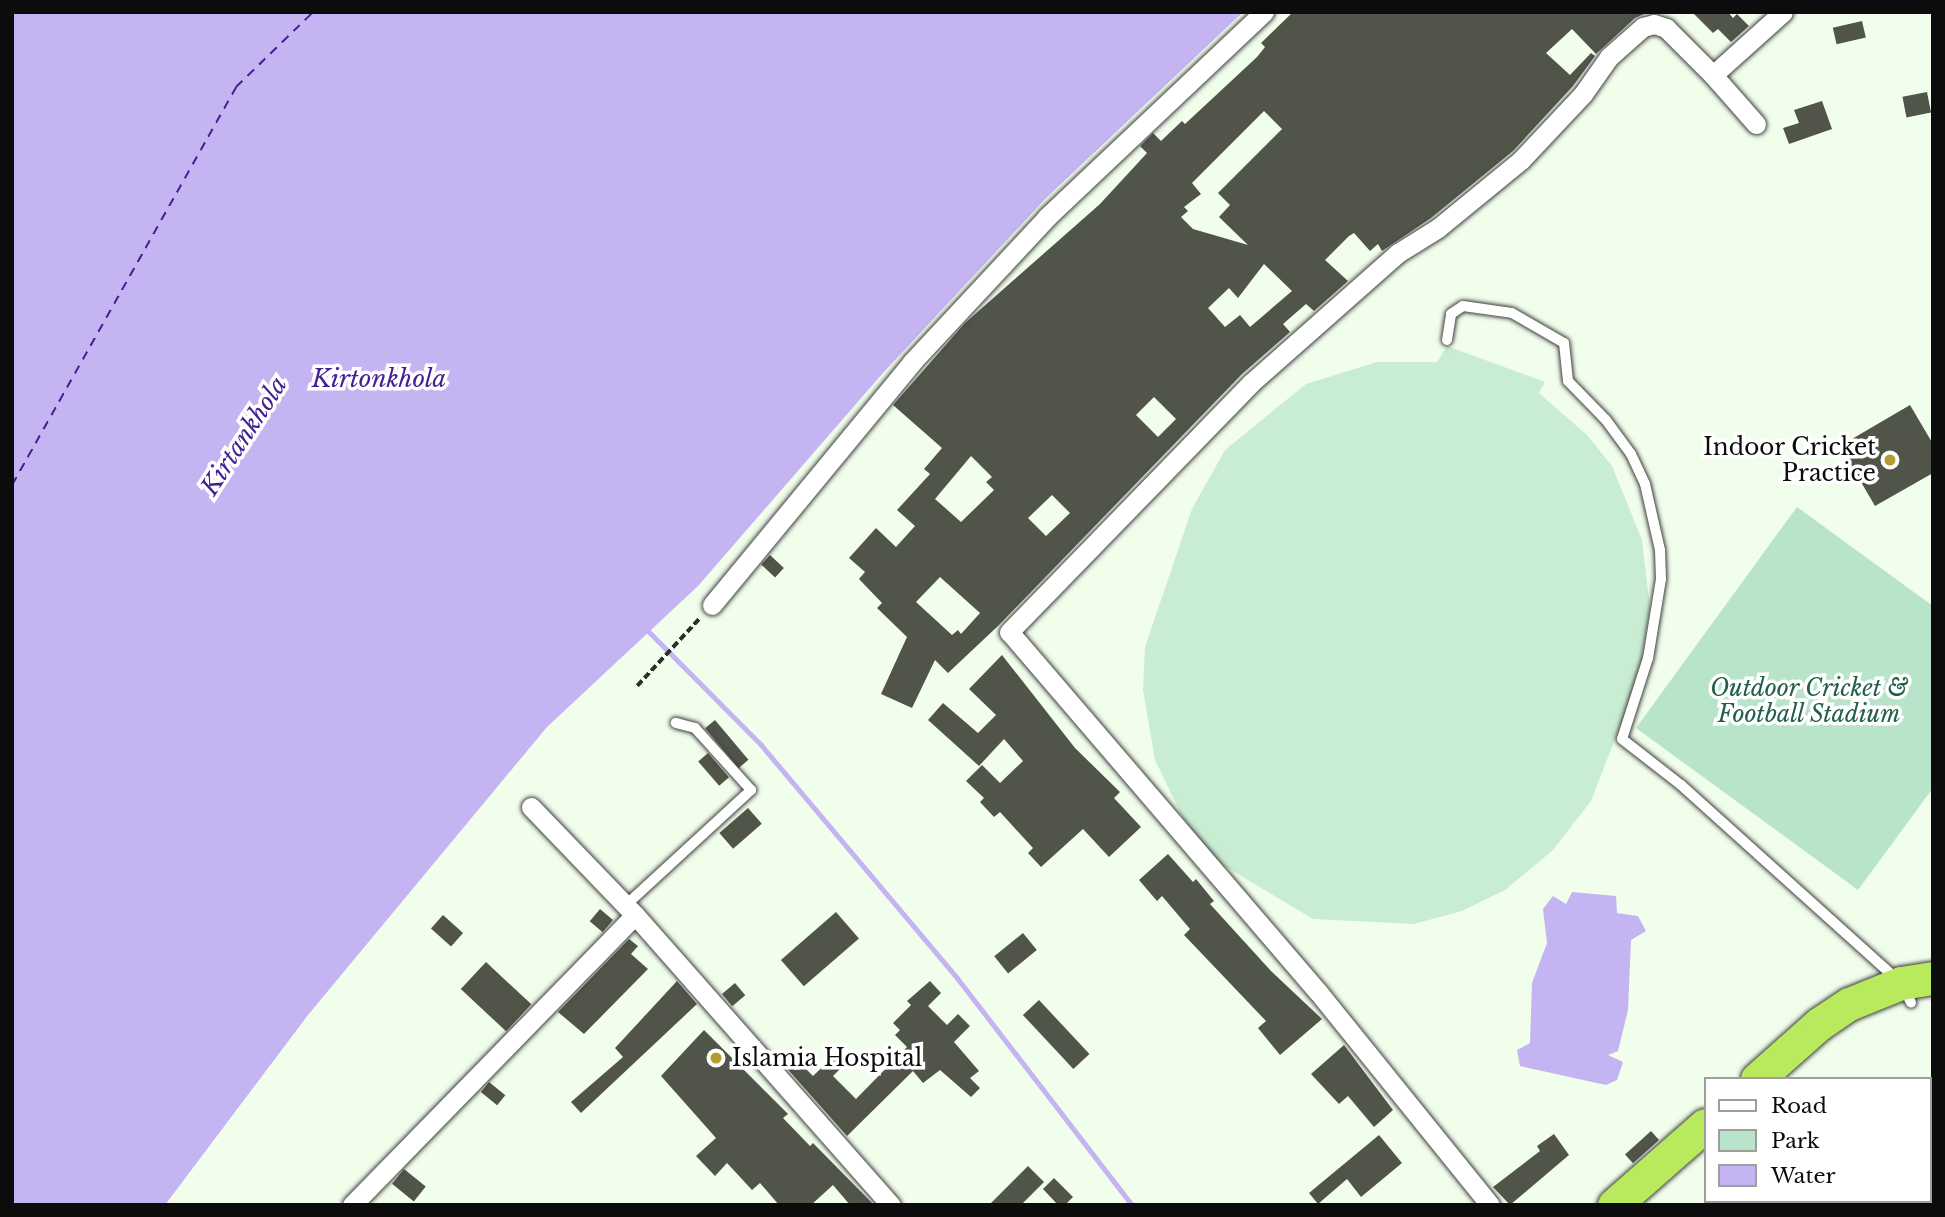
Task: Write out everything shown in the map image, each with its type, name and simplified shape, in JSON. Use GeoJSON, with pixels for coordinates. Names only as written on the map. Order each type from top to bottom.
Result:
{"type":"FeatureCollection","features":[{"type":"Feature","properties":{"kind":"highway"},"geometry":{"type":"LineString","coordinates":[[1759,1077],[1829,1017],[1919,991]]}},
{"type":"Feature","properties":{"kind":"highway"},"geometry":{"type":"LineString","coordinates":[[1785,1077],[1847,1025],[1919,991]]}},
{"type":"Feature","properties":{"kind":"highway"},"geometry":{"type":"LineString","coordinates":[[1614,1205],[1703,1127]]}},
{"type":"Feature","properties":{"kind":"highway"},"geometry":{"type":"LineString","coordinates":[[1643,1205],[1703,1152]]}},
{"type":"Feature","properties":{"kind":"street"},"geometry":{"type":"LineString","coordinates":[[712,605],[912,362],[1047,217],[1264,12]]}},
{"type":"Feature","properties":{"kind":"street"},"geometry":{"type":"LineString","coordinates":[[1713,75],[1783,12]]}},
{"type":"Feature","properties":{"kind":"street"},"geometry":{"type":"LineString","coordinates":[[1490,1205],[1318,992],[1009,632],[1251,383],[1398,253],[1438,228],[1521,160],[1583,94],[1609,57],[1643,27],[1654,24],[1666,29],[1713,75],[1756,124]]}},
{"type":"Feature","properties":{"kind":"street"},"geometry":{"type":"LineString","coordinates":[[531,807],[630,910],[891,1205]]}},
{"type":"Feature","properties":{"kind":"street"},"geometry":{"type":"LineString","coordinates":[[352,1205],[630,910]]}},
{"type":"Feature","properties":{"kind":"lane"},"geometry":{"type":"LineString","coordinates":[[1447,340],[1451,314],[1463,306],[1511,313],[1564,343],[1568,381],[1606,420],[1636,464],[1645,484],[1660,550],[1661,579],[1648,658],[1622,739],[1681,785],[1919,991]]}},
{"type":"Feature","properties":{"kind":"lane"},"geometry":{"type":"LineString","coordinates":[[630,910],[751,790],[695,728],[676,723]]}},
{"type":"Feature","properties":{"kind":"path"},"geometry":{"type":"LineString","coordinates":[[637,686],[712,605]]}},
{"type":"Feature","properties":{"kind":"green space"},"geometry":{"type":"Polygon","coordinates":[[[1447,346],[1545,382],[1539,393],[1587,435],[1612,466],[1642,540],[1650,608],[1638,680],[1591,801],[1553,850],[1505,890],[1462,911],[1414,924],[1313,919],[1208,856],[1180,812],[1155,760],[1143,690],[1145,647],[1192,509],[1225,450],[1306,384],[1377,362],[1437,362],[1447,346]]]}},
{"type":"Feature","properties":{"kind":"green space","name":"Outdoor Cricket & Football Stadium"},"geometry":{"type":"Polygon","coordinates":[[[1797,507],[1933,606],[1933,788],[1858,890],[1636,728],[1797,507]]]}},
{"type":"Feature","properties":{"kind":"water","name":"Kirtonkhola"},"geometry":{"type":"Polygon","coordinates":[[[12,12],[1243,12],[1045,199],[882,374],[698,586],[547,727],[308,1015],[165,1205],[12,1205],[12,12]]]}},
{"type":"Feature","properties":{"kind":"water"},"geometry":{"type":"Polygon","coordinates":[[[1572,892],[1616,896],[1617,913],[1638,916],[1646,931],[1631,940],[1628,1010],[1618,1051],[1608,1055],[1623,1062],[1617,1080],[1606,1085],[1520,1066],[1517,1050],[1530,1043],[1532,983],[1547,943],[1543,909],[1553,896],[1566,904],[1572,892]]]}},
{"type":"Feature","properties":{"kind":"building"},"geometry":{"type":"Polygon","coordinates":[[[1293,12],[1649,12],[1635,18],[1596,54],[1572,29],[1546,53],[1570,75],[1591,53],[1595,56],[1573,86],[1513,151],[1431,218],[1382,251],[1378,244],[1370,251],[1354,233],[1349,236],[1325,260],[1348,281],[1314,311],[1306,304],[1283,324],[1290,332],[1242,374],[999,625],[948,673],[935,660],[912,708],[881,694],[907,637],[877,608],[882,603],[859,579],[865,572],[849,558],[876,528],[896,547],[915,526],[897,510],[930,474],[924,469],[942,448],[893,405],[965,323],[1100,204],[1147,153],[1140,146],[1153,133],[1161,141],[1182,121],[1185,124],[1257,57],[1265,47],[1261,43],[1293,12]],[[1264,111],[1192,183],[1201,194],[1184,207],[1188,211],[1181,217],[1193,229],[1248,245],[1219,217],[1230,205],[1218,193],[1282,129],[1264,111]],[[1264,264],[1238,298],[1229,288],[1208,308],[1225,327],[1240,315],[1250,327],[1292,291],[1264,264]],[[1154,397],[1136,415],[1158,437],[1176,419],[1154,397]],[[971,456],[935,499],[961,522],[994,490],[986,482],[992,477],[971,456]],[[1052,495],[1028,518],[1046,536],[1070,513],[1052,495]],[[940,577],[916,602],[952,635],[958,630],[961,634],[980,613],[940,577]]]}},
{"type":"Feature","properties":{"kind":"building"},"geometry":{"type":"Polygon","coordinates":[[[1692,12],[1728,12],[1733,18],[1737,14],[1749,26],[1731,42],[1718,29],[1713,33],[1692,12]]]}},
{"type":"Feature","properties":{"kind":"building"},"geometry":{"type":"Polygon","coordinates":[[[1862,21],[1866,38],[1837,44],[1833,28],[1862,21]]]}},
{"type":"Feature","properties":{"kind":"building"},"geometry":{"type":"Polygon","coordinates":[[[1927,92],[1931,113],[1906,117],[1902,97],[1927,92]]]}},
{"type":"Feature","properties":{"kind":"building"},"geometry":{"type":"Polygon","coordinates":[[[1822,101],[1832,129],[1789,144],[1783,128],[1799,123],[1794,110],[1822,101]]]}},
{"type":"Feature","properties":{"kind":"building","name":"Indoor Cricket Practice"},"geometry":{"type":"Polygon","coordinates":[[[1910,405],[1933,444],[1933,473],[1875,506],[1840,446],[1910,405]]]}},
{"type":"Feature","properties":{"kind":"building"},"geometry":{"type":"Polygon","coordinates":[[[770,555],[784,568],[775,577],[761,565],[770,555]]]}},
{"type":"Feature","properties":{"kind":"building"},"geometry":{"type":"Polygon","coordinates":[[[1002,655],[1075,748],[1120,792],[1114,798],[1141,827],[1109,857],[1083,829],[1041,867],[1028,853],[1033,848],[1000,812],[994,817],[980,802],[984,798],[966,781],[982,765],[1000,783],[1023,761],[1004,739],[979,766],[928,720],[943,703],[978,733],[996,715],[969,689],[1002,655]]]}},
{"type":"Feature","properties":{"kind":"building"},"geometry":{"type":"Polygon","coordinates":[[[715,720],[748,760],[738,768],[705,728],[715,720]]]}},
{"type":"Feature","properties":{"kind":"building"},"geometry":{"type":"Polygon","coordinates":[[[708,753],[729,777],[719,786],[698,762],[708,753]]]}},
{"type":"Feature","properties":{"kind":"building"},"geometry":{"type":"Polygon","coordinates":[[[748,808],[762,824],[733,849],[719,833],[748,808]]]}},
{"type":"Feature","properties":{"kind":"building"},"geometry":{"type":"Polygon","coordinates":[[[1168,854],[1193,882],[1196,879],[1214,901],[1210,904],[1271,971],[1322,1019],[1280,1055],[1258,1028],[1266,1021],[1184,935],[1190,929],[1162,896],[1157,901],[1139,880],[1168,854]]]}},
{"type":"Feature","properties":{"kind":"building"},"geometry":{"type":"Polygon","coordinates":[[[600,909],[613,920],[603,932],[590,921],[600,909]]]}},
{"type":"Feature","properties":{"kind":"building"},"geometry":{"type":"Polygon","coordinates":[[[836,912],[859,938],[804,986],[781,960],[836,912]]]}},
{"type":"Feature","properties":{"kind":"building"},"geometry":{"type":"Polygon","coordinates":[[[443,915],[463,933],[451,946],[431,928],[443,915]]]}},
{"type":"Feature","properties":{"kind":"building"},"geometry":{"type":"Polygon","coordinates":[[[1023,933],[1037,950],[1008,973],[994,956],[1023,933]]]}},
{"type":"Feature","properties":{"kind":"building"},"geometry":{"type":"Polygon","coordinates":[[[629,939],[638,946],[631,954],[648,969],[584,1034],[558,1012],[629,939]]]}},
{"type":"Feature","properties":{"kind":"building"},"geometry":{"type":"Polygon","coordinates":[[[486,962],[531,1004],[506,1031],[461,989],[486,962]]]}},
{"type":"Feature","properties":{"kind":"building"},"geometry":{"type":"Polygon","coordinates":[[[677,981],[697,1004],[581,1113],[571,1102],[623,1057],[615,1048],[677,981]]]}},
{"type":"Feature","properties":{"kind":"building"},"geometry":{"type":"Polygon","coordinates":[[[930,981],[941,993],[928,1006],[947,1025],[958,1014],[970,1026],[954,1042],[979,1071],[970,1078],[980,1088],[971,1097],[940,1070],[923,1083],[913,1071],[847,1136],[784,1065],[793,1056],[813,1076],[836,1054],[846,1063],[833,1076],[856,1099],[907,1047],[895,1035],[900,1030],[893,1023],[911,1005],[907,1001],[930,981]]]}},
{"type":"Feature","properties":{"kind":"building"},"geometry":{"type":"Polygon","coordinates":[[[735,983],[745,995],[732,1006],[722,994],[735,983]]]}},
{"type":"Feature","properties":{"kind":"building"},"geometry":{"type":"Polygon","coordinates":[[[1039,1000],[1089,1054],[1073,1069],[1023,1015],[1039,1000]]]}},
{"type":"Feature","properties":{"kind":"building"},"geometry":{"type":"Polygon","coordinates":[[[704,1030],[788,1114],[783,1118],[810,1146],[813,1143],[874,1205],[850,1205],[833,1185],[811,1205],[779,1205],[760,1183],[752,1190],[727,1163],[715,1176],[696,1156],[716,1138],[661,1076],[704,1030]]]}},
{"type":"Feature","properties":{"kind":"building"},"geometry":{"type":"Polygon","coordinates":[[[1344,1045],[1393,1110],[1374,1127],[1348,1096],[1339,1104],[1311,1074],[1344,1045]]]}},
{"type":"Feature","properties":{"kind":"building"},"geometry":{"type":"Polygon","coordinates":[[[489,1082],[505,1095],[497,1105],[481,1092],[489,1082]]]}},
{"type":"Feature","properties":{"kind":"building"},"geometry":{"type":"Polygon","coordinates":[[[1651,1131],[1659,1140],[1633,1163],[1625,1154],[1651,1131]]]}},
{"type":"Feature","properties":{"kind":"building"},"geometry":{"type":"Polygon","coordinates":[[[1554,1134],[1569,1155],[1510,1205],[1493,1187],[1540,1151],[1537,1146],[1554,1134]]]}},
{"type":"Feature","properties":{"kind":"building"},"geometry":{"type":"Polygon","coordinates":[[[1379,1135],[1402,1163],[1361,1197],[1347,1179],[1318,1204],[1309,1193],[1379,1135]]]}},
{"type":"Feature","properties":{"kind":"building"},"geometry":{"type":"Polygon","coordinates":[[[1028,1166],[1044,1182],[1021,1205],[989,1205],[1028,1166]]]}},
{"type":"Feature","properties":{"kind":"building"},"geometry":{"type":"Polygon","coordinates":[[[404,1169],[426,1187],[414,1201],[392,1184],[404,1169]]]}},
{"type":"Feature","properties":{"kind":"building"},"geometry":{"type":"Polygon","coordinates":[[[1054,1178],[1073,1197],[1065,1205],[1058,1205],[1043,1189],[1054,1178]]]}},
{"type":"Feature","properties":{"kind":"waterway"},"geometry":{"type":"LineString","coordinates":[[645,628],[761,745],[957,978],[1132,1205]]}},
{"type":"Feature","properties":{"kind":"ferry route"},"geometry":{"type":"LineString","coordinates":[[12,485],[236,87],[313,12]]}},
{"type":"Feature","properties":{"kind":"place","name":"Indoor Cricket Practice"},"geometry":{"type":"Point","coordinates":[1890,460]}},
{"type":"Feature","properties":{"kind":"place","name":"Islamia Hospital"},"geometry":{"type":"Point","coordinates":[716,1058]}},
{"type":"Feature","properties":{"kind":"water label","name":"Kirtankhola"},"geometry":{"type":"Point","coordinates":[244,436]}}]}
